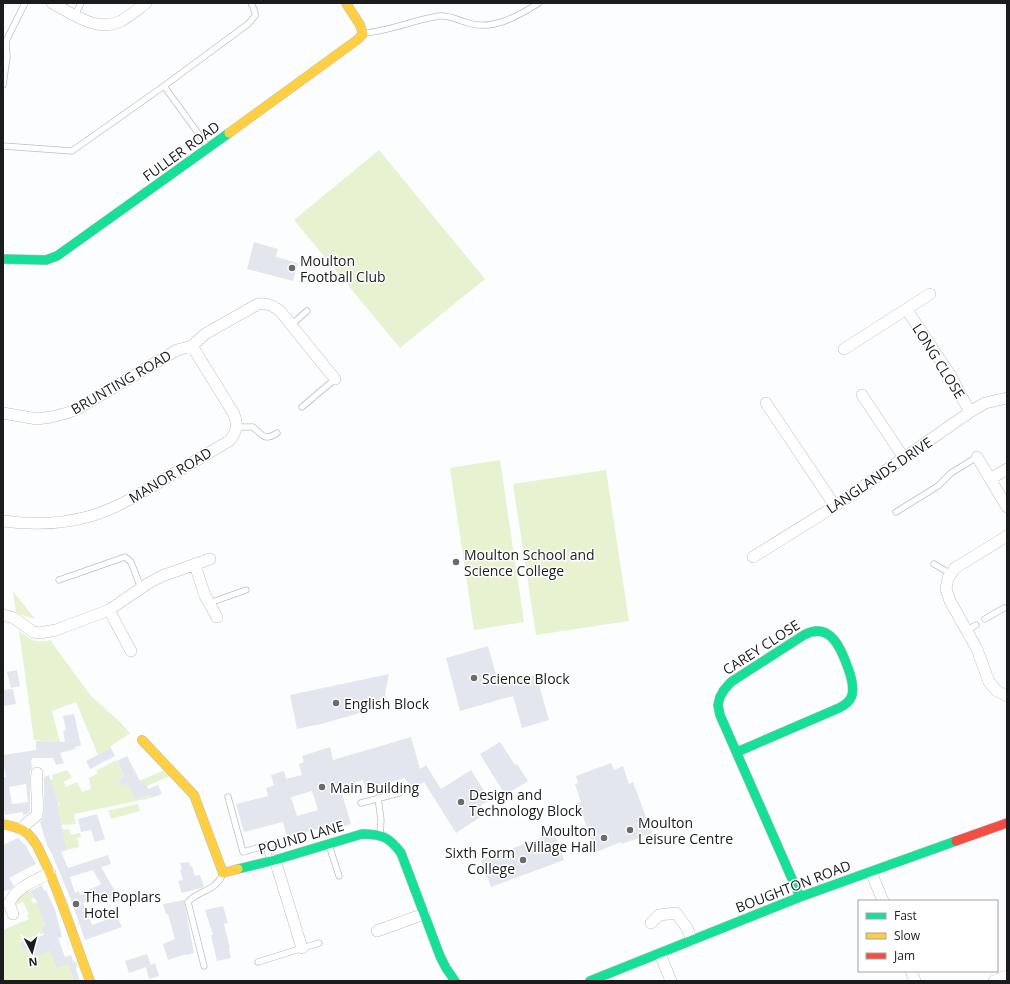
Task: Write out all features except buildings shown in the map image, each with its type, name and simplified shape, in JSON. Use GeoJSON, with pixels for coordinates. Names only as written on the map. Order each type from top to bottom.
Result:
{"type":"FeatureCollection","features":[{"type":"Feature","properties":{"kind":"street"},"geometry":{"type":"LineString","coordinates":[[52,3],[91,23],[100,25],[108,25],[121,20],[146,3]]}},
{"type":"Feature","properties":{"kind":"street"},"geometry":{"type":"LineString","coordinates":[[346,3],[360,25],[363,34]]}},
{"type":"Feature","properties":{"kind":"street","name":"FULLER ROAD"},"geometry":{"type":"LineString","coordinates":[[3,259],[46,260],[57,256],[357,40],[363,34]]}},
{"type":"Feature","properties":{"kind":"street"},"geometry":{"type":"LineString","coordinates":[[844,349],[930,294]]}},
{"type":"Feature","properties":{"kind":"street"},"geometry":{"type":"LineString","coordinates":[[237,427],[234,414],[192,346],[205,334],[258,304],[266,303],[280,311],[334,379]]}},
{"type":"Feature","properties":{"kind":"street","name":"LONG CLOSE"},"geometry":{"type":"LineString","coordinates":[[907,310],[951,376],[970,412]]}},
{"type":"Feature","properties":{"kind":"street","name":"BRUNTING ROAD"},"geometry":{"type":"LineString","coordinates":[[3,413],[37,419],[67,413],[79,408],[177,350],[192,346]]}},
{"type":"Feature","properties":{"kind":"street"},"geometry":{"type":"LineString","coordinates":[[862,395],[904,458]]}},
{"type":"Feature","properties":{"kind":"street","name":"LANGLANDS DRIVE"},"geometry":{"type":"LineString","coordinates":[[753,557],[835,506],[970,412],[985,403],[1007,398]]}},
{"type":"Feature","properties":{"kind":"street"},"geometry":{"type":"LineString","coordinates":[[766,403],[835,506]]}},
{"type":"Feature","properties":{"kind":"street","name":"MANOR ROAD"},"geometry":{"type":"LineString","coordinates":[[3,521],[37,523],[58,522],[74,520],[104,511],[145,491],[229,441],[237,427]]}},
{"type":"Feature","properties":{"kind":"street"},"geometry":{"type":"LineString","coordinates":[[977,457],[1007,507]]}},
{"type":"Feature","properties":{"kind":"street"},"geometry":{"type":"LineString","coordinates":[[990,479],[1007,469]]}},
{"type":"Feature","properties":{"kind":"street"},"geometry":{"type":"LineString","coordinates":[[1007,536],[959,565],[951,574],[946,585],[947,595],[972,627],[989,682],[997,691],[1007,696]]}},
{"type":"Feature","properties":{"kind":"street"},"geometry":{"type":"LineString","coordinates":[[3,615],[14,618],[33,632],[40,633],[56,630],[109,610],[141,588],[162,576],[210,559]]}},
{"type":"Feature","properties":{"kind":"street"},"geometry":{"type":"LineString","coordinates":[[195,565],[209,603],[217,617]]}},
{"type":"Feature","properties":{"kind":"street"},"geometry":{"type":"LineString","coordinates":[[109,610],[131,651]]}},
{"type":"Feature","properties":{"kind":"street","name":"CAREY CLOSE"},"geometry":{"type":"LineString","coordinates":[[736,752],[839,708],[847,703],[852,696],[852,679],[833,638],[818,630],[810,632],[731,682],[724,688],[718,700],[720,714],[736,752],[800,898]]}},
{"type":"Feature","properties":{"kind":"street"},"geometry":{"type":"LineString","coordinates":[[142,740],[194,795],[223,874]]}},
{"type":"Feature","properties":{"kind":"street"},"geometry":{"type":"LineString","coordinates":[[21,829],[37,815],[37,773]]}},
{"type":"Feature","properties":{"kind":"street","name":"BOUGHTON ROAD"},"geometry":{"type":"LineString","coordinates":[[590,981],[800,898],[1007,823]]}},
{"type":"Feature","properties":{"kind":"street"},"geometry":{"type":"LineString","coordinates":[[3,824],[21,829],[32,839],[50,873],[69,920],[90,981]]}},
{"type":"Feature","properties":{"kind":"street","name":"POUND LANE"},"geometry":{"type":"LineString","coordinates":[[223,874],[273,861],[362,834],[368,833],[380,835]]}},
{"type":"Feature","properties":{"kind":"street"},"geometry":{"type":"LineString","coordinates":[[380,835],[391,841],[401,853],[440,956],[448,972],[455,981]]}},
{"type":"Feature","properties":{"kind":"street"},"geometry":{"type":"LineString","coordinates":[[273,861],[302,948]]}},
{"type":"Feature","properties":{"kind":"street"},"geometry":{"type":"LineString","coordinates":[[871,872],[883,900]]}},
{"type":"Feature","properties":{"kind":"street"},"geometry":{"type":"LineString","coordinates":[[13,914],[6,904],[16,892],[24,886],[50,873]]}},
{"type":"Feature","properties":{"kind":"street"},"geometry":{"type":"LineString","coordinates":[[651,923],[659,916],[676,913],[687,928],[692,940]]}},
{"type":"Feature","properties":{"kind":"street"},"geometry":{"type":"LineString","coordinates":[[377,931],[424,914]]}},
{"type":"Feature","properties":{"kind":"street"},"geometry":{"type":"LineString","coordinates":[[660,954],[671,981]]}},
{"type":"Feature","properties":{"kind":"street"},"geometry":{"type":"LineString","coordinates":[[994,981],[1007,976]]}},
{"type":"Feature","properties":{"kind":"lane"},"geometry":{"type":"LineString","coordinates":[[3,85],[7,57],[6,42],[25,3]]}},
{"type":"Feature","properties":{"kind":"lane"},"geometry":{"type":"LineString","coordinates":[[75,15],[81,3]]}},
{"type":"Feature","properties":{"kind":"lane"},"geometry":{"type":"LineString","coordinates":[[3,146],[72,150],[164,86],[253,20],[255,12],[251,3]]}},
{"type":"Feature","properties":{"kind":"lane"},"geometry":{"type":"LineString","coordinates":[[363,34],[377,32],[440,16],[454,17],[476,25],[492,25],[514,17],[539,3]]}},
{"type":"Feature","properties":{"kind":"lane"},"geometry":{"type":"LineString","coordinates":[[164,86],[208,148]]}},
{"type":"Feature","properties":{"kind":"lane"},"geometry":{"type":"LineString","coordinates":[[291,324],[307,311]]}},
{"type":"Feature","properties":{"kind":"lane"},"geometry":{"type":"LineString","coordinates":[[302,407],[334,379]]}},
{"type":"Feature","properties":{"kind":"lane"},"geometry":{"type":"LineString","coordinates":[[237,427],[253,427],[265,438],[270,438],[277,433]]}},
{"type":"Feature","properties":{"kind":"lane"},"geometry":{"type":"LineString","coordinates":[[896,512],[938,486],[951,473],[977,457]]}},
{"type":"Feature","properties":{"kind":"lane"},"geometry":{"type":"LineString","coordinates":[[59,580],[125,557],[131,562],[141,588]]}},
{"type":"Feature","properties":{"kind":"lane"},"geometry":{"type":"LineString","coordinates":[[934,564],[951,574]]}},
{"type":"Feature","properties":{"kind":"lane"},"geometry":{"type":"LineString","coordinates":[[209,603],[246,590]]}},
{"type":"Feature","properties":{"kind":"lane"},"geometry":{"type":"LineString","coordinates":[[985,619],[1004,608]]}},
{"type":"Feature","properties":{"kind":"lane"},"geometry":{"type":"LineString","coordinates":[[361,802],[399,793]]}},
{"type":"Feature","properties":{"kind":"lane"},"geometry":{"type":"LineString","coordinates":[[228,797],[243,852],[275,842]]}},
{"type":"Feature","properties":{"kind":"lane"},"geometry":{"type":"LineString","coordinates":[[378,798],[381,820],[380,835]]}},
{"type":"Feature","properties":{"kind":"lane"},"geometry":{"type":"LineString","coordinates":[[329,844],[339,876]]}},
{"type":"Feature","properties":{"kind":"lane"},"geometry":{"type":"LineString","coordinates":[[266,845],[273,861]]}},
{"type":"Feature","properties":{"kind":"lane"},"geometry":{"type":"LineString","coordinates":[[204,966],[188,902],[215,886],[223,874]]}},
{"type":"Feature","properties":{"kind":"lane"},"geometry":{"type":"LineString","coordinates":[[258,962],[319,943]]}},
{"type":"Feature","properties":{"kind":"green space"},"geometry":{"type":"Polygon","coordinates":[[[379,150],[485,279],[400,348],[294,220],[379,150]]]}},
{"type":"Feature","properties":{"kind":"green space"},"geometry":{"type":"Polygon","coordinates":[[[500,460],[524,622],[474,630],[450,468],[500,460]]]}},
{"type":"Feature","properties":{"kind":"green space"},"geometry":{"type":"Polygon","coordinates":[[[606,470],[629,621],[536,635],[513,484],[606,470]]]}},
{"type":"Feature","properties":{"kind":"green space"},"geometry":{"type":"Polygon","coordinates":[[[13,591],[35,619],[16,613],[13,591]]]}},
{"type":"Feature","properties":{"kind":"green space"},"geometry":{"type":"Polygon","coordinates":[[[19,631],[33,640],[40,642],[50,640],[91,696],[130,733],[111,746],[111,748],[98,755],[76,702],[52,711],[60,742],[34,740],[19,631]]]}},
{"type":"Feature","properties":{"kind":"green space"},"geometry":{"type":"Polygon","coordinates":[[[116,760],[124,776],[118,779],[122,787],[128,783],[129,785],[165,770],[170,776],[147,786],[145,782],[141,797],[150,795],[151,798],[74,814],[76,824],[61,825],[56,807],[60,806],[59,802],[50,803],[45,781],[53,779],[52,775],[67,770],[72,777],[64,782],[66,787],[77,782],[82,792],[91,789],[89,778],[97,774],[96,771],[116,760]]]}},
{"type":"Feature","properties":{"kind":"green space"},"geometry":{"type":"Polygon","coordinates":[[[138,804],[140,811],[111,819],[109,812],[107,811],[138,804]]]}},
{"type":"Feature","properties":{"kind":"green space"},"geometry":{"type":"Polygon","coordinates":[[[69,829],[71,835],[80,833],[81,837],[77,838],[79,847],[67,850],[58,830],[69,829]]]}},
{"type":"Feature","properties":{"kind":"green space"},"geometry":{"type":"Polygon","coordinates":[[[29,890],[33,896],[35,895],[36,897],[31,899],[33,903],[37,902],[46,913],[41,915],[45,926],[41,927],[44,933],[20,941],[23,950],[43,944],[47,952],[57,949],[57,967],[76,961],[78,967],[70,970],[74,981],[3,981],[3,930],[29,919],[27,915],[29,914],[23,902],[16,905],[17,899],[29,890]]]}},
{"type":"Feature","properties":{"kind":"traffic: fast"},"geometry":{"type":"LineString","coordinates":[[3,259],[46,260],[57,256],[229,133]]}},
{"type":"Feature","properties":{"kind":"traffic: fast"},"geometry":{"type":"LineString","coordinates":[[737,752],[839,708],[849,701],[853,692],[850,674],[842,652],[828,634],[821,631],[804,635],[731,682],[720,697],[718,705],[720,715],[800,897]]}},
{"type":"Feature","properties":{"kind":"traffic: fast"},"geometry":{"type":"LineString","coordinates":[[238,869],[275,860],[362,834],[380,836],[389,840],[401,853],[440,956],[455,981]]}},
{"type":"Feature","properties":{"kind":"traffic: fast"},"geometry":{"type":"LineString","coordinates":[[590,981],[800,897],[956,841]]}},
{"type":"Feature","properties":{"kind":"traffic: slow"},"geometry":{"type":"LineString","coordinates":[[229,133],[357,40],[363,34],[360,25],[346,3]]}},
{"type":"Feature","properties":{"kind":"traffic: slow"},"geometry":{"type":"LineString","coordinates":[[142,740],[194,795],[223,873],[238,869]]}},
{"type":"Feature","properties":{"kind":"traffic: slow"},"geometry":{"type":"LineString","coordinates":[[3,824],[23,830],[37,846],[59,897],[90,981]]}},
{"type":"Feature","properties":{"kind":"traffic: jam"},"geometry":{"type":"LineString","coordinates":[[956,841],[1007,823]]}},
{"type":"Feature","properties":{"kind":"place","name":"Moulton Football Club"},"geometry":{"type":"Point","coordinates":[292,268]}},
{"type":"Feature","properties":{"kind":"place","name":"Moulton School and Science College"},"geometry":{"type":"Point","coordinates":[456,562]}},
{"type":"Feature","properties":{"kind":"place","name":"Science Block"},"geometry":{"type":"Point","coordinates":[474,678]}},
{"type":"Feature","properties":{"kind":"place","name":"English Block"},"geometry":{"type":"Point","coordinates":[336,703]}},
{"type":"Feature","properties":{"kind":"place","name":"Main Building"},"geometry":{"type":"Point","coordinates":[322,787]}},
{"type":"Feature","properties":{"kind":"place","name":"Design and Technology Block"},"geometry":{"type":"Point","coordinates":[461,802]}},
{"type":"Feature","properties":{"kind":"place","name":"Moulton Leisure Centre"},"geometry":{"type":"Point","coordinates":[630,830]}},
{"type":"Feature","properties":{"kind":"place","name":"Moulton Village Hall"},"geometry":{"type":"Point","coordinates":[604,838]}},
{"type":"Feature","properties":{"kind":"place","name":"Sixth Form College"},"geometry":{"type":"Point","coordinates":[523,860]}},
{"type":"Feature","properties":{"kind":"place","name":"The Poplars Hotel"},"geometry":{"type":"Point","coordinates":[76,904]}}]}
